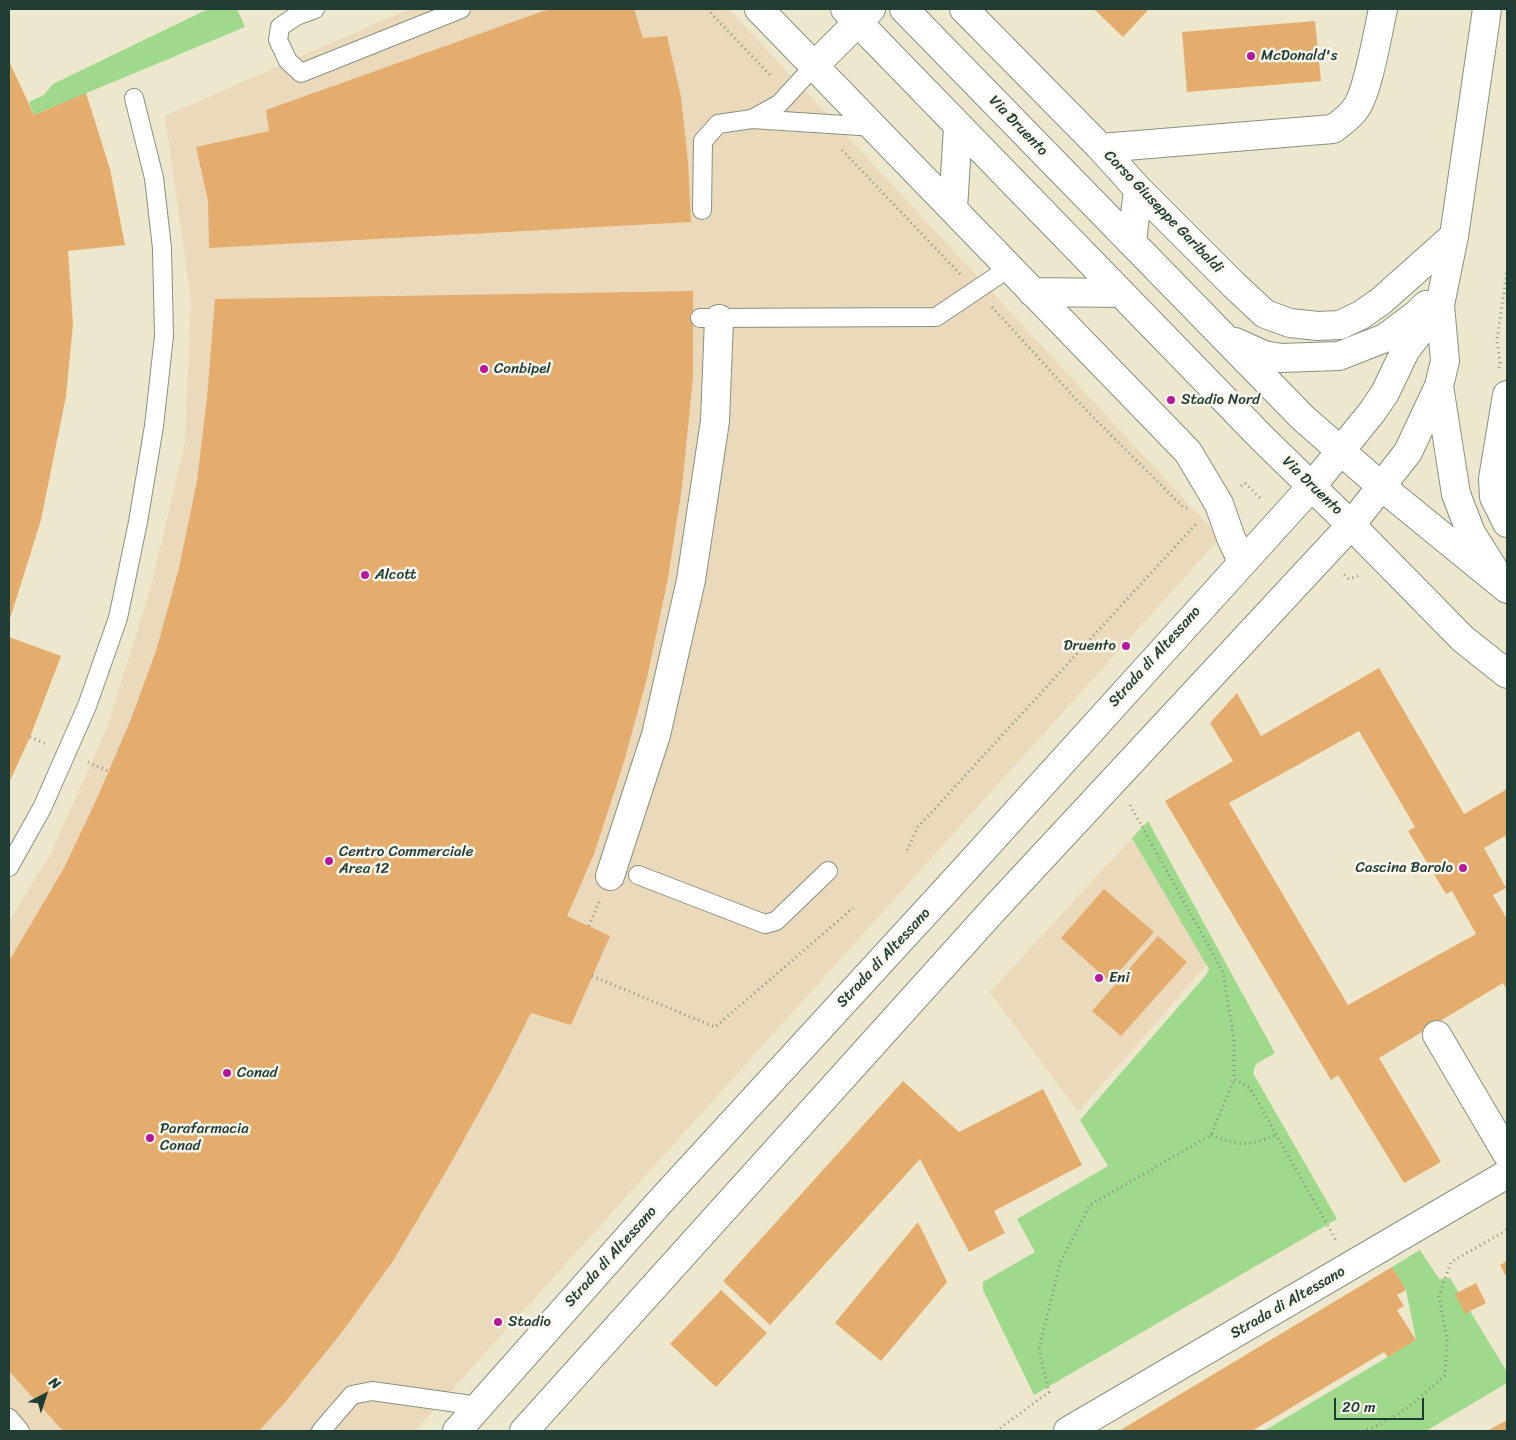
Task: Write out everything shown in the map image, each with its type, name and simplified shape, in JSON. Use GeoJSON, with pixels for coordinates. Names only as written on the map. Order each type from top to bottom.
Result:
{"type":"FeatureCollection","features":[{"type":"Feature","properties":{"kind":"street"},"geometry":{"type":"LineString","coordinates":[[760,9],[1188,452],[1220,504],[1242,561]]}},
{"type":"Feature","properties":{"kind":"street","name":"Via Druento"},"geometry":{"type":"LineString","coordinates":[[904,9],[1303,418],[1382,487],[1507,588]]}},
{"type":"Feature","properties":{"kind":"street"},"geometry":{"type":"LineString","coordinates":[[964,9],[1101,148]]}},
{"type":"Feature","properties":{"kind":"street","name":"Corso Giuseppe Garibaldi"},"geometry":{"type":"LineString","coordinates":[[1101,148],[1333,129],[1358,106],[1365,86],[1383,9]]}},
{"type":"Feature","properties":{"kind":"street"},"geometry":{"type":"LineString","coordinates":[[524,1431],[990,914],[1352,525],[1408,452],[1439,386],[1445,361],[1442,294],[1454,236],[1487,9]]}},
{"type":"Feature","properties":{"kind":"street","name":"Via Druento"},"geometry":{"type":"LineString","coordinates":[[814,65],[858,13],[958,127],[1261,437],[1352,525],[1463,639],[1507,674]]}},
{"type":"Feature","properties":{"kind":"street"},"geometry":{"type":"LineString","coordinates":[[953,209],[958,127]]}},
{"type":"Feature","properties":{"kind":"street","name":"Corso Giuseppe Garibaldi"},"geometry":{"type":"LineString","coordinates":[[1101,148],[1138,188],[1265,314],[1290,323],[1318,326],[1340,324],[1361,316],[1381,301],[1454,236]]}},
{"type":"Feature","properties":{"kind":"street"},"geometry":{"type":"LineString","coordinates":[[1132,242],[1138,188]]}},
{"type":"Feature","properties":{"kind":"street"},"geometry":{"type":"LineString","coordinates":[[1032,292],[1121,293]]}},
{"type":"Feature","properties":{"kind":"street"},"geometry":{"type":"LineString","coordinates":[[1226,338],[1264,355],[1282,358],[1339,356],[1385,338],[1442,294]]}},
{"type":"Feature","properties":{"kind":"street"},"geometry":{"type":"LineString","coordinates":[[1312,486],[1385,393],[1405,351],[1442,294]]}},
{"type":"Feature","properties":{"kind":"street"},"geometry":{"type":"LineString","coordinates":[[610,876],[656,735],[691,580],[714,421],[710,318]]}},
{"type":"Feature","properties":{"kind":"street"},"geometry":{"type":"LineString","coordinates":[[1439,386],[1456,494],[1471,533],[1507,588]]}},
{"type":"Feature","properties":{"kind":"street"},"geometry":{"type":"LineString","coordinates":[[1507,395],[1493,479],[1494,497],[1507,523]]}},
{"type":"Feature","properties":{"kind":"street","name":"Strada di Altessano"},"geometry":{"type":"LineString","coordinates":[[457,1431],[658,1204],[952,884],[1242,561],[1312,486]]}},
{"type":"Feature","properties":{"kind":"street"},"geometry":{"type":"LineString","coordinates":[[1437,1035],[1507,1154]]}},
{"type":"Feature","properties":{"kind":"street","name":"Strada di Altessano"},"geometry":{"type":"LineString","coordinates":[[1068,1431],[1507,1174]]}},
{"type":"Feature","properties":{"kind":"lane"},"geometry":{"type":"LineString","coordinates":[[315,9],[296,16],[280,27],[278,40],[288,61],[301,73],[461,9]]}},
{"type":"Feature","properties":{"kind":"lane"},"geometry":{"type":"LineString","coordinates":[[752,119],[779,104],[814,65]]}},
{"type":"Feature","properties":{"kind":"lane"},"geometry":{"type":"LineString","coordinates":[[9,867],[42,808],[88,706],[118,618],[138,522],[152,435],[164,336],[162,248],[154,178],[134,98]]}},
{"type":"Feature","properties":{"kind":"lane"},"geometry":{"type":"LineString","coordinates":[[702,210],[703,141],[718,124],[752,119],[875,127]]}},
{"type":"Feature","properties":{"kind":"lane"},"geometry":{"type":"LineString","coordinates":[[710,318],[936,317],[1009,268]]}},
{"type":"Feature","properties":{"kind":"lane"},"geometry":{"type":"LineString","coordinates":[[638,875],[765,924],[776,921],[828,871]]}},
{"type":"Feature","properties":{"kind":"lane"},"geometry":{"type":"LineString","coordinates":[[321,1431],[352,1395],[372,1390],[479,1406]]}},
{"type":"Feature","properties":{"kind":"lane"},"geometry":{"type":"LineString","coordinates":[[9,1418],[20,1431]]}},
{"type":"Feature","properties":{"kind":"path"},"geometry":{"type":"LineString","coordinates":[[907,850],[918,827],[1198,521]]}},
{"type":"Feature","properties":{"kind":"path"},"geometry":{"type":"LineString","coordinates":[[996,1431],[1049,1392],[1040,1350],[1060,1263],[1090,1205],[1211,1135],[1234,1079],[1234,1040],[1223,972],[1116,778]]}},
{"type":"Feature","properties":{"kind":"path"},"geometry":{"type":"LineString","coordinates":[[592,976],[715,1027],[853,908]]}},
{"type":"Feature","properties":{"kind":"path"},"geometry":{"type":"LineString","coordinates":[[1234,1079],[1250,1088],[1351,1266]]}},
{"type":"Feature","properties":{"kind":"path"},"geometry":{"type":"LineString","coordinates":[[1211,1135],[1232,1143],[1254,1144],[1276,1135]]}},
{"type":"Feature","properties":{"kind":"path"},"geometry":{"type":"LineString","coordinates":[[1362,1431],[1370,1429],[1412,1406],[1445,1375],[1447,1340],[1439,1296],[1451,1262],[1507,1230]]}},
{"type":"Feature","properties":{"kind":"shaded area"},"geometry":{"type":"Polygon","coordinates":[[[409,9],[729,9],[1220,538],[415,1431],[9,1431],[9,921],[51,853],[107,728],[152,583],[185,442],[191,301],[165,116],[409,9]]]}},
{"type":"Feature","properties":{"kind":"shaded area","name":"Eni"},"geometry":{"type":"Polygon","coordinates":[[[1132,838],[1207,964],[1078,1112],[990,992],[1132,838]]]}},
{"type":"Feature","properties":{"kind":"green space"},"geometry":{"type":"Polygon","coordinates":[[[208,9],[237,9],[245,27],[34,115],[29,102],[44,95],[53,84],[208,9]]]}},
{"type":"Feature","properties":{"kind":"green space"},"geometry":{"type":"Polygon","coordinates":[[[1148,821],[1275,1053],[1256,1064],[1253,1073],[1337,1219],[1034,1395],[983,1290],[983,1282],[1035,1252],[1017,1219],[1108,1166],[1080,1120],[1206,975],[1209,969],[1132,838],[1148,821]]]}},
{"type":"Feature","properties":{"kind":"green space"},"geometry":{"type":"Polygon","coordinates":[[[1420,1250],[1439,1279],[1450,1278],[1507,1372],[1507,1383],[1426,1431],[1264,1431],[1416,1340],[1406,1290],[1392,1267],[1420,1250]]]}},
{"type":"Feature","properties":{"kind":"building"},"geometry":{"type":"Polygon","coordinates":[[[549,9],[634,9],[643,38],[667,36],[681,97],[688,162],[691,222],[209,248],[208,201],[196,147],[269,131],[266,110],[549,9]]]}},
{"type":"Feature","properties":{"kind":"building"},"geometry":{"type":"Polygon","coordinates":[[[1094,9],[1149,9],[1123,37],[1094,9]]]}},
{"type":"Feature","properties":{"kind":"building","name":"McDonald's"},"geometry":{"type":"Polygon","coordinates":[[[1315,21],[1321,81],[1187,92],[1182,32],[1315,21]]]}},
{"type":"Feature","properties":{"kind":"building"},"geometry":{"type":"Polygon","coordinates":[[[9,61],[34,115],[86,93],[110,169],[125,245],[68,251],[73,324],[66,396],[41,520],[9,622],[9,61]]]}},
{"type":"Feature","properties":{"kind":"building","name":"Centro Commerciale Area 12"},"geometry":{"type":"Polygon","coordinates":[[[693,291],[693,377],[682,487],[668,578],[647,678],[623,765],[594,854],[567,916],[610,936],[571,1025],[531,1013],[499,1076],[447,1170],[393,1261],[342,1332],[287,1400],[259,1431],[63,1431],[9,1371],[9,961],[64,868],[99,794],[131,719],[156,651],[179,568],[197,481],[207,398],[215,299],[693,291]]]}},
{"type":"Feature","properties":{"kind":"building"},"geometry":{"type":"Polygon","coordinates":[[[9,637],[61,656],[30,737],[9,783],[9,637]]]}},
{"type":"Feature","properties":{"kind":"building","name":"Cascina Barolo"},"geometry":{"type":"Polygon","coordinates":[[[1379,668],[1464,814],[1507,789],[1507,839],[1505,836],[1484,848],[1506,888],[1493,895],[1507,919],[1507,990],[1503,983],[1379,1058],[1441,1162],[1404,1183],[1338,1075],[1331,1080],[1165,801],[1233,761],[1210,723],[1237,693],[1261,736],[1379,668]],[[1359,731],[1229,803],[1348,1005],[1476,934],[1452,891],[1446,894],[1408,831],[1415,827],[1359,731]]]}},
{"type":"Feature","properties":{"kind":"building"},"geometry":{"type":"Polygon","coordinates":[[[1104,889],[1154,932],[1110,982],[1061,938],[1104,889]]]}},
{"type":"Feature","properties":{"kind":"building"},"geometry":{"type":"Polygon","coordinates":[[[1158,936],[1187,962],[1121,1036],[1092,1011],[1158,936]]]}},
{"type":"Feature","properties":{"kind":"building"},"geometry":{"type":"Polygon","coordinates":[[[903,1081],[959,1132],[1043,1089],[1082,1165],[994,1211],[1005,1233],[969,1252],[920,1159],[770,1325],[723,1281],[903,1081]]]}},
{"type":"Feature","properties":{"kind":"building"},"geometry":{"type":"Polygon","coordinates":[[[918,1222],[947,1282],[881,1361],[835,1323],[918,1222]]]}},
{"type":"Feature","properties":{"kind":"building"},"geometry":{"type":"Polygon","coordinates":[[[1507,1261],[1507,1278],[1500,1265],[1507,1261]]]}},
{"type":"Feature","properties":{"kind":"building"},"geometry":{"type":"Polygon","coordinates":[[[1392,1267],[1406,1290],[1397,1295],[1404,1306],[1397,1310],[1416,1340],[1388,1357],[1384,1352],[1252,1431],[1119,1431],[1392,1267]]]}},
{"type":"Feature","properties":{"kind":"building"},"geometry":{"type":"Polygon","coordinates":[[[1476,1283],[1486,1303],[1465,1314],[1455,1294],[1476,1283]]]}},
{"type":"Feature","properties":{"kind":"building"},"geometry":{"type":"Polygon","coordinates":[[[721,1290],[767,1333],[716,1387],[670,1344],[721,1290]]]}},
{"type":"Feature","properties":{"kind":"building"},"geometry":{"type":"Polygon","coordinates":[[[1507,1420],[1507,1431],[1487,1431],[1507,1420]]]}},
{"type":"Feature","properties":{"kind":"place","name":"McDonald's"},"geometry":{"type":"Point","coordinates":[1251,56]}},
{"type":"Feature","properties":{"kind":"place","name":"Conbipel"},"geometry":{"type":"Point","coordinates":[484,369]}},
{"type":"Feature","properties":{"kind":"place","name":"Stadio Nord"},"geometry":{"type":"Point","coordinates":[1171,400]}},
{"type":"Feature","properties":{"kind":"place","name":"Alcott"},"geometry":{"type":"Point","coordinates":[365,575]}},
{"type":"Feature","properties":{"kind":"place","name":"Druento"},"geometry":{"type":"Point","coordinates":[1126,646]}},
{"type":"Feature","properties":{"kind":"place","name":"Centro Commerciale Area 12"},"geometry":{"type":"Point","coordinates":[329,861]}},
{"type":"Feature","properties":{"kind":"place","name":"Cascina Barolo"},"geometry":{"type":"Point","coordinates":[1463,868]}},
{"type":"Feature","properties":{"kind":"place","name":"Eni"},"geometry":{"type":"Point","coordinates":[1099,978]}},
{"type":"Feature","properties":{"kind":"place","name":"Conad"},"geometry":{"type":"Point","coordinates":[227,1073]}},
{"type":"Feature","properties":{"kind":"place","name":"Parafarmacia Conad"},"geometry":{"type":"Point","coordinates":[150,1138]}},
{"type":"Feature","properties":{"kind":"place","name":"Stadio"},"geometry":{"type":"Point","coordinates":[498,1322]}}]}
